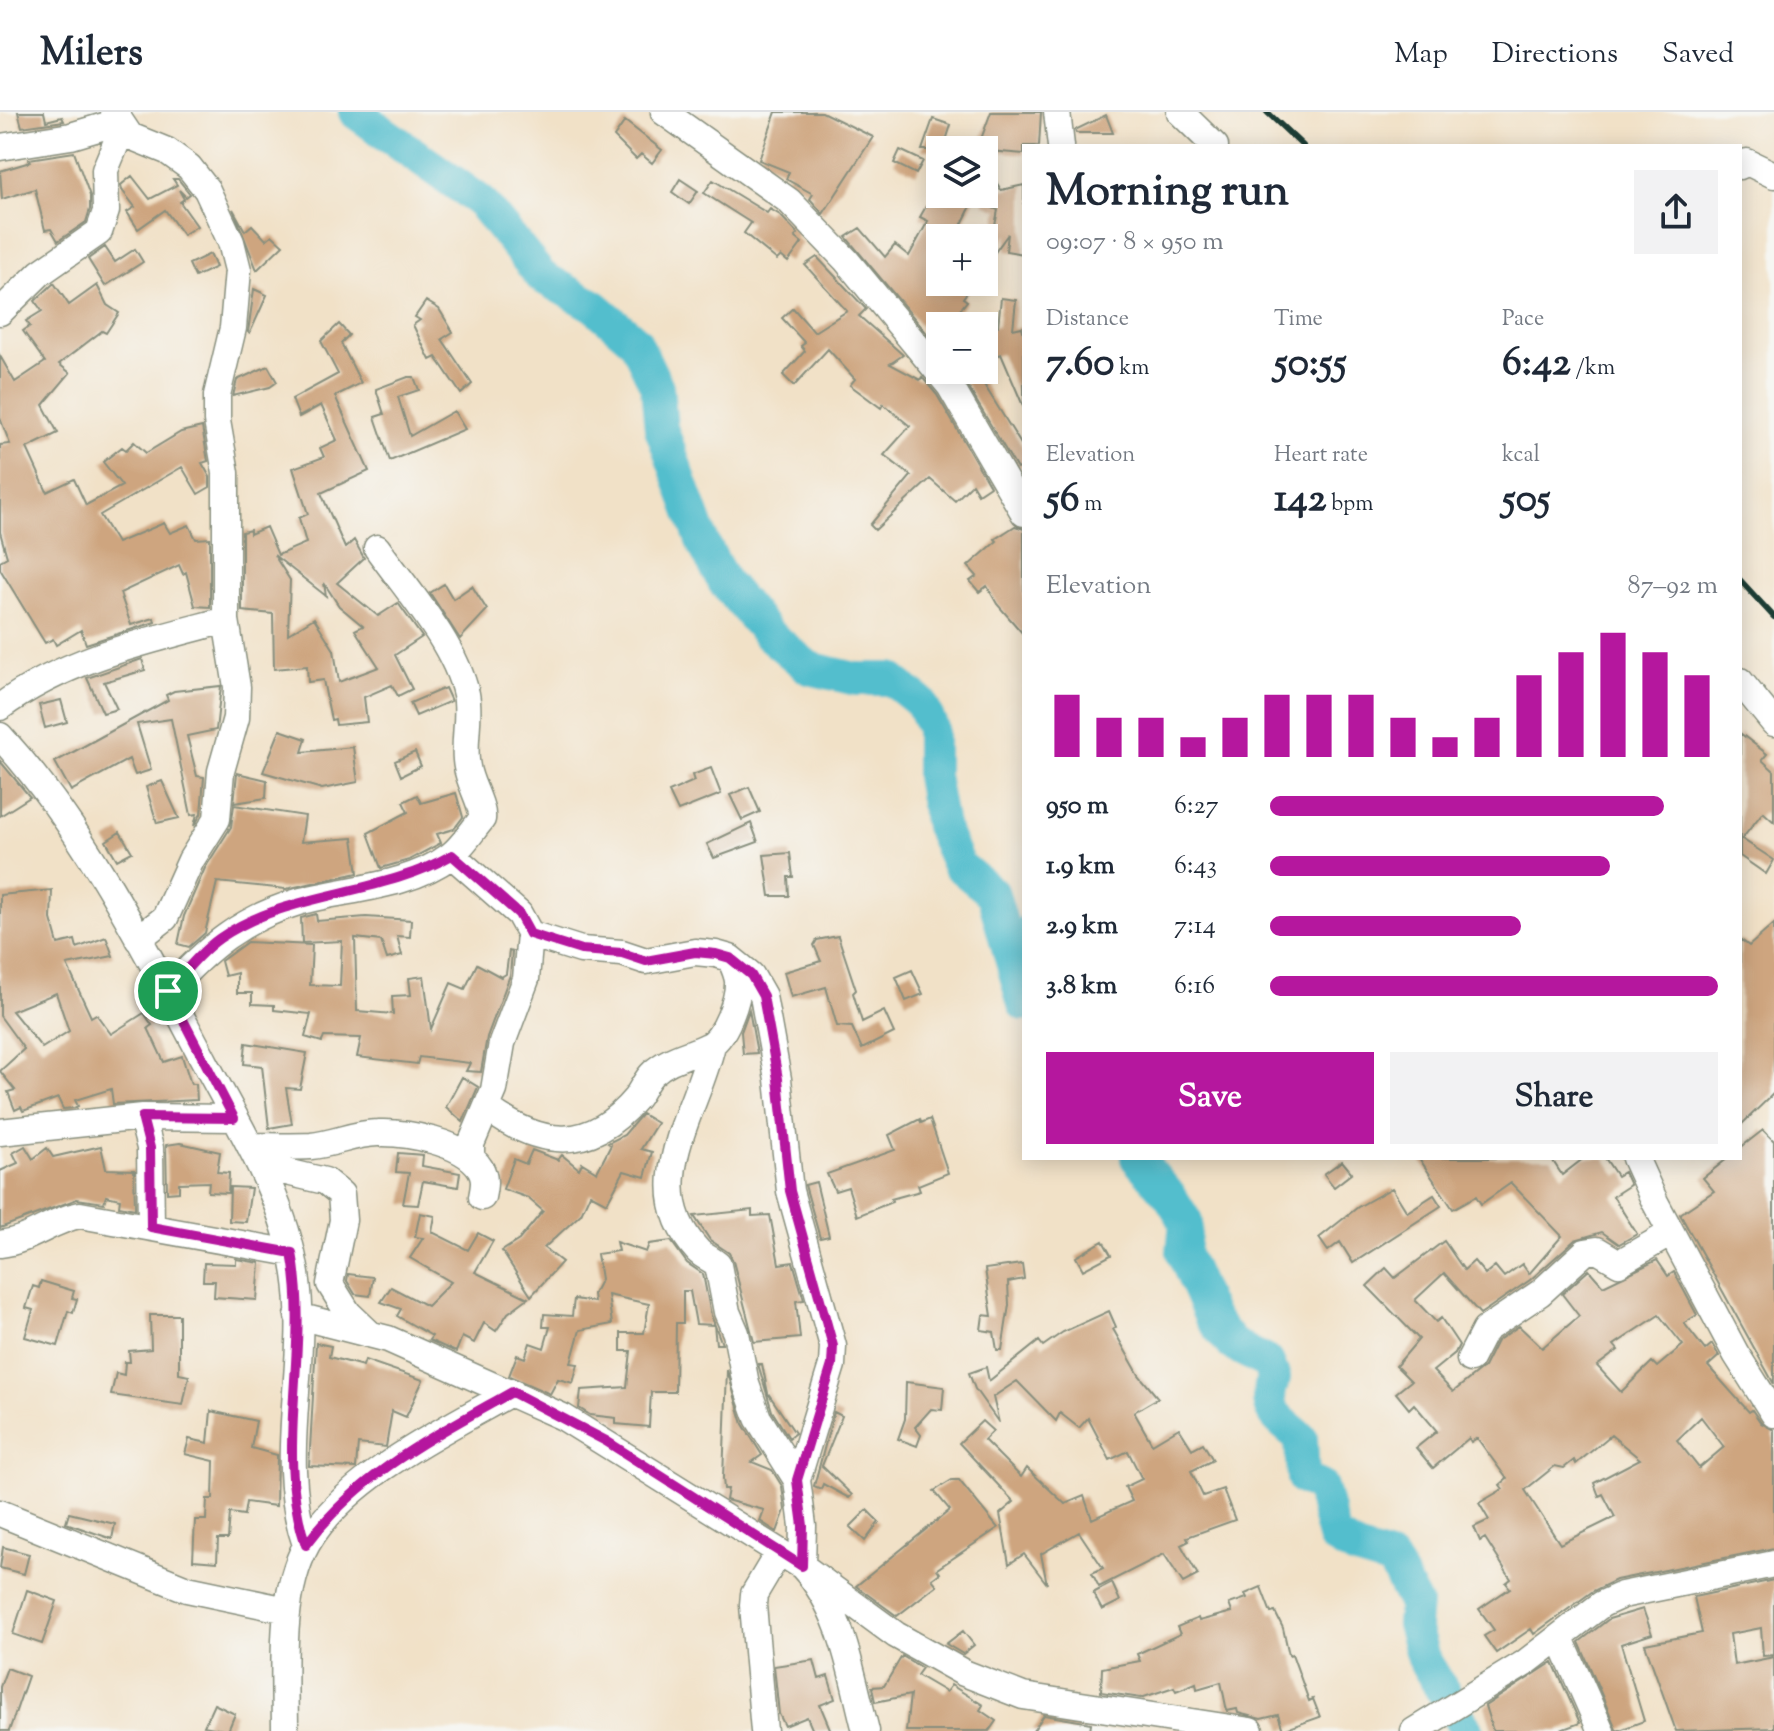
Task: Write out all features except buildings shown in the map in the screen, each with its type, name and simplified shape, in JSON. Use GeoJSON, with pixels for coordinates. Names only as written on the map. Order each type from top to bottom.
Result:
{"type":"FeatureCollection","features":[{"type":"Feature","properties":{"kind":"street"},"geometry":{"type":"LineString","coordinates":[[664,112],[789,201],[846,260],[950,386],[1022,510]]}},
{"type":"Feature","properties":{"kind":"street"},"geometry":{"type":"LineString","coordinates":[[1057,112],[1061,144]]}},
{"type":"Feature","properties":{"kind":"street"},"geometry":{"type":"LineString","coordinates":[[1180,112],[1213,144]]}},
{"type":"Feature","properties":{"kind":"street"},"geometry":{"type":"LineString","coordinates":[[0,147],[71,136],[118,121],[189,167],[207,190],[231,242],[238,270],[233,328],[217,395],[217,421],[226,473],[226,620],[237,687],[236,718],[217,793],[217,819],[191,860],[165,918],[138,939]]}},
{"type":"Feature","properties":{"kind":"street"},"geometry":{"type":"LineString","coordinates":[[0,312],[40,273],[99,232],[106,211],[105,170],[118,121]]}},
{"type":"Feature","properties":{"kind":"street"},"geometry":{"type":"LineString","coordinates":[[1742,165],[1747,162],[1774,175]]}},
{"type":"Feature","properties":{"kind":"street"},"geometry":{"type":"LineString","coordinates":[[168,991],[220,938],[296,903],[384,885],[452,855],[482,819],[483,811],[471,790],[466,763],[467,696],[456,661],[377,548]]}},
{"type":"Feature","properties":{"kind":"street"},"geometry":{"type":"LineString","coordinates":[[0,707],[63,670],[108,651],[226,620]]}},
{"type":"Feature","properties":{"kind":"street"},"geometry":{"type":"LineString","coordinates":[[1742,683],[1774,723]]}},
{"type":"Feature","properties":{"kind":"street"},"geometry":{"type":"LineString","coordinates":[[0,736],[62,812],[138,939],[276,1198],[292,1253],[298,1316],[292,1483],[296,1516],[306,1545]]}},
{"type":"Feature","properties":{"kind":"street"},"geometry":{"type":"LineString","coordinates":[[452,855],[519,914],[530,934],[526,979],[502,1043],[494,1090],[471,1144],[471,1158]]}},
{"type":"Feature","properties":{"kind":"street"},"geometry":{"type":"LineString","coordinates":[[530,934],[581,950],[622,953],[646,961],[695,952],[730,958],[751,975],[763,996],[778,1079],[790,1191],[833,1346],[832,1365],[797,1480],[803,1526],[802,1566],[819,1584],[831,1605],[866,1731]]}},
{"type":"Feature","properties":{"kind":"street"},"geometry":{"type":"LineString","coordinates":[[730,958],[738,985],[726,1021],[712,1045],[668,1180],[678,1216],[698,1250],[718,1265],[727,1312],[736,1333],[746,1384],[758,1418],[797,1480]]}},
{"type":"Feature","properties":{"kind":"street"},"geometry":{"type":"LineString","coordinates":[[487,1108],[510,1125],[541,1138],[590,1137],[635,1099],[652,1073],[686,1053],[712,1045]]}},
{"type":"Feature","properties":{"kind":"street"},"geometry":{"type":"LineString","coordinates":[[0,1132],[142,1117],[234,1118]]}},
{"type":"Feature","properties":{"kind":"street"},"geometry":{"type":"LineString","coordinates":[[142,1117],[150,1148],[151,1227]]}},
{"type":"Feature","properties":{"kind":"street"},"geometry":{"type":"LineString","coordinates":[[256,1156],[376,1133],[408,1134],[439,1142],[471,1158],[481,1168],[485,1180],[482,1197]]}},
{"type":"Feature","properties":{"kind":"street"},"geometry":{"type":"LineString","coordinates":[[256,1156],[325,1181],[341,1194],[343,1220],[330,1284],[348,1313],[369,1333]]}},
{"type":"Feature","properties":{"kind":"street"},"geometry":{"type":"LineString","coordinates":[[1636,1160],[1736,1354],[1774,1414]]}},
{"type":"Feature","properties":{"kind":"street"},"geometry":{"type":"LineString","coordinates":[[0,1265],[8,1243],[62,1218],[80,1215],[292,1253]]}},
{"type":"Feature","properties":{"kind":"street"},"geometry":{"type":"LineString","coordinates":[[1470,1359],[1485,1330],[1540,1293],[1585,1252],[1597,1250],[1619,1263],[1671,1233]]}},
{"type":"Feature","properties":{"kind":"street"},"geometry":{"type":"LineString","coordinates":[[298,1316],[369,1333],[512,1392],[606,1441],[802,1566],[896,1635],[964,1673],[1023,1696],[1250,1731]]}},
{"type":"Feature","properties":{"kind":"street"},"geometry":{"type":"LineString","coordinates":[[285,1731],[283,1663],[287,1610],[306,1545],[321,1525],[384,1466],[512,1392]]}},
{"type":"Feature","properties":{"kind":"street"},"geometry":{"type":"LineString","coordinates":[[0,1513],[187,1589],[287,1610]]}},
{"type":"Feature","properties":{"kind":"street"},"geometry":{"type":"LineString","coordinates":[[764,1731],[753,1605],[754,1594],[779,1552]]}},
{"type":"Feature","properties":{"kind":"street"},"geometry":{"type":"LineString","coordinates":[[1414,1731],[1560,1638],[1602,1604],[1622,1595],[1774,1564]]}},
{"type":"Feature","properties":{"kind":"street"},"geometry":{"type":"LineString","coordinates":[[1560,1638],[1601,1731]]}},
{"type":"Feature","properties":{"kind":"street"},"geometry":{"type":"LineString","coordinates":[[285,1702],[297,1731]]}},
{"type":"Feature","properties":{"kind":"waterway"},"geometry":{"type":"LineString","coordinates":[[355,112],[480,201],[542,277],[594,306],[635,341],[657,387],[661,428],[703,543],[724,582],[767,633],[809,668],[856,679],[891,679],[921,703],[932,728],[932,776],[941,826],[958,865],[993,894],[1022,997]]}},
{"type":"Feature","properties":{"kind":"waterway"},"geometry":{"type":"LineString","coordinates":[[1022,919],[1019,922],[1022,938]]}},
{"type":"Feature","properties":{"kind":"waterway"},"geometry":{"type":"LineString","coordinates":[[1139,1160],[1170,1196],[1186,1222],[1183,1253],[1211,1318],[1232,1344],[1268,1363],[1274,1378],[1270,1389],[1270,1406],[1279,1419],[1301,1438],[1303,1478],[1321,1487],[1334,1537],[1356,1550],[1392,1561],[1415,1604],[1413,1624],[1423,1658],[1467,1731]]}},
{"type":"Feature","properties":{"kind":"railway"},"geometry":{"type":"LineString","coordinates":[[1267,112],[1301,144]]}},
{"type":"Feature","properties":{"kind":"railway"},"geometry":{"type":"LineString","coordinates":[[1742,582],[1774,617]]}},
{"type":"Feature","properties":{"kind":"route"},"geometry":{"type":"LineString","coordinates":[[452,855],[519,914],[530,934],[581,950],[622,953],[646,961],[695,952],[716,954],[730,958],[751,975],[763,996],[778,1079],[790,1191],[833,1346],[832,1365],[797,1480],[803,1526],[802,1566],[606,1441],[512,1392],[384,1466],[346,1499],[306,1545],[296,1516],[292,1483],[298,1316],[292,1253],[151,1227],[150,1148],[142,1117],[234,1118],[168,991],[220,938],[260,917],[296,903],[384,885],[431,867],[452,855]]}}]}
